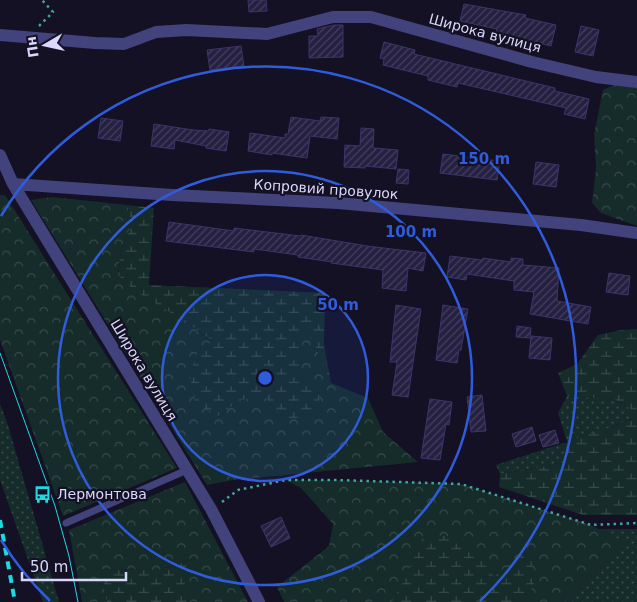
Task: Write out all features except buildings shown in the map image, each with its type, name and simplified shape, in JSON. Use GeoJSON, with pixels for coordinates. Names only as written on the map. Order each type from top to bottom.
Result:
{"type":"FeatureCollection","features":[{"type":"Feature","properties":{"kind":"street","name":"Широка вулиця"},"geometry":{"type":"LineString","coordinates":[[0,35],[124,44],[156,32],[186,30],[267,34],[333,17],[371,17],[569,71],[596,77],[637,82]]}},
{"type":"Feature","properties":{"kind":"street","name":"Широка вулиця"},"geometry":{"type":"LineString","coordinates":[[0,155],[13,184],[211,509],[259,602]]}},
{"type":"Feature","properties":{"kind":"street","name":"Копровий провулок"},"geometry":{"type":"LineString","coordinates":[[13,184],[172,195],[338,203],[637,233]]}},
{"type":"Feature","properties":{"kind":"lane"},"geometry":{"type":"LineString","coordinates":[[66,523],[187,470]]}},
{"type":"Feature","properties":{"kind":"path"},"geometry":{"type":"LineString","coordinates":[[27,38],[52,12],[42,0]]}},
{"type":"Feature","properties":{"kind":"path"},"geometry":{"type":"LineString","coordinates":[[211,509],[238,490],[286,480],[336,480],[461,484],[591,524],[637,522]]}},
{"type":"Feature","properties":{"kind":"green space"},"geometry":{"type":"Polygon","coordinates":[[[616,84],[637,87],[637,226],[601,213],[592,203],[596,169],[594,134],[603,90],[616,84]]]}},
{"type":"Feature","properties":{"kind":"green space"},"geometry":{"type":"Polygon","coordinates":[[[0,195],[5,195],[177,468],[63,516],[0,340],[0,195]]]}},
{"type":"Feature","properties":{"kind":"green space"},"geometry":{"type":"Polygon","coordinates":[[[52,197],[128,205],[131,226],[121,251],[118,275],[188,323],[212,342],[218,416],[239,401],[263,394],[273,408],[320,393],[300,374],[300,323],[314,343],[331,383],[368,398],[383,432],[418,462],[233,480],[207,485],[31,200],[52,197]]]}},
{"type":"Feature","properties":{"kind":"green space"},"geometry":{"type":"Polygon","coordinates":[[[128,205],[154,208],[149,285],[325,293],[324,345],[331,383],[314,343],[300,325],[300,374],[320,393],[318,413],[287,420],[273,408],[263,394],[239,401],[218,416],[195,402],[190,376],[196,355],[212,341],[188,323],[135,291],[118,275],[121,251],[131,226],[128,205]]]}},
{"type":"Feature","properties":{"kind":"green space"},"geometry":{"type":"Polygon","coordinates":[[[637,329],[637,515],[583,515],[499,487],[500,474],[564,463],[572,439],[631,419],[631,409],[614,399],[567,396],[558,373],[577,364],[598,335],[637,329]]]}},
{"type":"Feature","properties":{"kind":"green space"},"geometry":{"type":"Polygon","coordinates":[[[567,396],[614,399],[631,409],[631,419],[611,427],[564,463],[500,474],[496,465],[567,442],[558,413],[567,396]]]}},
{"type":"Feature","properties":{"kind":"green space"},"geometry":{"type":"Polygon","coordinates":[[[0,404],[8,425],[59,602],[43,602],[0,480],[0,404]]]}},
{"type":"Feature","properties":{"kind":"green space"},"geometry":{"type":"Polygon","coordinates":[[[286,480],[461,484],[591,525],[626,543],[565,602],[284,602],[277,587],[329,546],[333,524],[301,488],[286,480]]]}},
{"type":"Feature","properties":{"kind":"green space"},"geometry":{"type":"Polygon","coordinates":[[[185,482],[248,602],[188,602],[183,579],[196,558],[158,570],[101,569],[107,602],[82,602],[69,530],[185,482]]]}},
{"type":"Feature","properties":{"kind":"green space"},"geometry":{"type":"Polygon","coordinates":[[[599,529],[637,529],[637,602],[565,602],[625,543],[599,529]]]}},
{"type":"Feature","properties":{"kind":"green space"},"geometry":{"type":"Polygon","coordinates":[[[424,534],[455,537],[473,545],[494,577],[514,559],[531,555],[534,585],[523,602],[392,602],[424,534]]]}},
{"type":"Feature","properties":{"kind":"green space"},"geometry":{"type":"Polygon","coordinates":[[[197,558],[184,579],[188,602],[107,602],[101,569],[158,570],[197,558]]]}},
{"type":"Feature","properties":{"kind":"tram line"},"geometry":{"type":"LineString","coordinates":[[0,353],[55,506],[69,556],[78,602]]}},
{"type":"Feature","properties":{"kind":"railway"},"geometry":{"type":"LineString","coordinates":[[0,520],[15,602]]}},
{"type":"Feature","properties":{"kind":"place","name":"Лермонтова"},"geometry":{"type":"Point","coordinates":[43,494]}}]}
